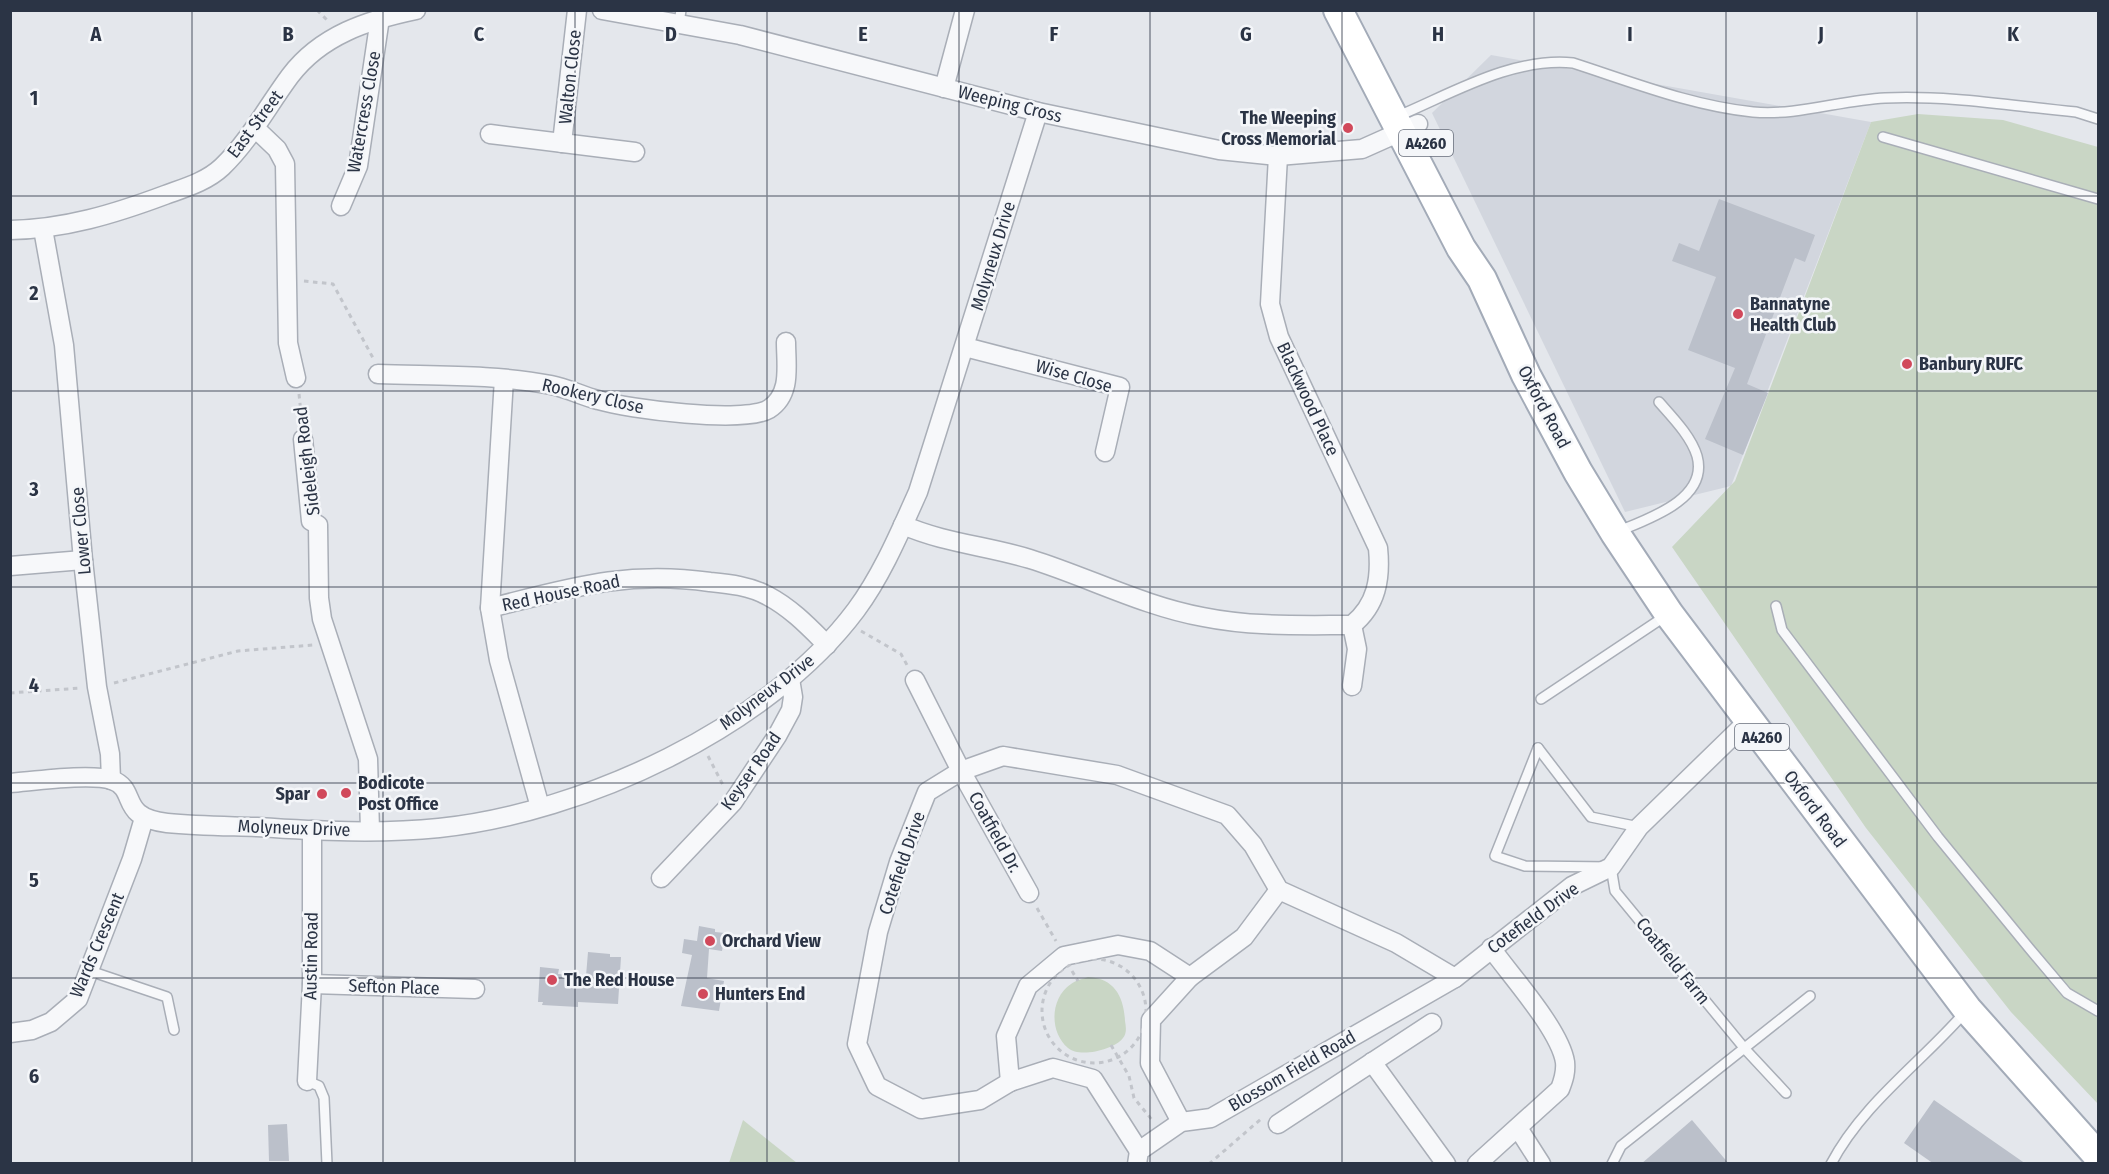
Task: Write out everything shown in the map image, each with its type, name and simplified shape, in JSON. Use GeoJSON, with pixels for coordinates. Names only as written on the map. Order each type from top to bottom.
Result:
{"type":"FeatureCollection","features":[{"type":"Feature","properties":{"kind":"main road","name":"Oxford Road"},"geometry":{"type":"LineString","coordinates":[[1338,10],[1435,166],[1474,243],[1482,279],[1526,375],[1615,533],[1669,614],[1967,1009],[2098,1156]]}},
{"type":"Feature","properties":{"kind":"main road","name":"Oxford Road"},"geometry":{"type":"LineString","coordinates":[[1358,10],[1406,121]]}},
{"type":"Feature","properties":{"kind":"street","name":"East Street"},"geometry":{"type":"LineString","coordinates":[[10,230],[44,229],[119,212],[197,183],[220,168],[255,129],[291,75],[315,51],[347,30],[380,18],[416,10]]}},
{"type":"Feature","properties":{"kind":"street","name":"Walton Close"},"geometry":{"type":"LineString","coordinates":[[562,143],[577,10]]}},
{"type":"Feature","properties":{"kind":"street"},"geometry":{"type":"LineString","coordinates":[[944,88],[965,10]]}},
{"type":"Feature","properties":{"kind":"street","name":"Weeping Cross"},"geometry":{"type":"LineString","coordinates":[[603,11],[680,17],[740,35],[1038,112],[1219,150],[1278,156],[1362,149],[1406,121]]}},
{"type":"Feature","properties":{"kind":"street","name":"Watercress Close"},"geometry":{"type":"LineString","coordinates":[[341,206],[358,166],[380,18]]}},
{"type":"Feature","properties":{"kind":"street","name":"Molyneux Drive"},"geometry":{"type":"LineString","coordinates":[[144,818],[165,822],[370,831],[440,828],[540,807],[608,784],[699,741],[737,718],[790,679],[827,645],[846,622],[877,576],[918,492],[1038,112]]}},
{"type":"Feature","properties":{"kind":"street"},"geometry":{"type":"LineString","coordinates":[[255,129],[278,149],[285,164],[288,344],[296,378]]}},
{"type":"Feature","properties":{"kind":"street","name":"Walton Close"},"geometry":{"type":"LineString","coordinates":[[490,134],[636,152]]}},
{"type":"Feature","properties":{"kind":"street","name":"Blackwood Place"},"geometry":{"type":"LineString","coordinates":[[1278,156],[1270,304],[1280,337],[1378,548],[1380,569],[1376,594],[1364,616],[1352,625]]}},
{"type":"Feature","properties":{"kind":"street","name":"Lower Close"},"geometry":{"type":"LineString","coordinates":[[44,229],[64,345],[83,560],[97,687],[110,754],[111,780]]}},
{"type":"Feature","properties":{"kind":"street","name":"Rookery Close"},"geometry":{"type":"LineString","coordinates":[[378,374],[504,379],[552,385],[600,401],[645,409],[755,415],[780,400],[786,388],[786,342]]}},
{"type":"Feature","properties":{"kind":"street","name":"Wise Close"},"geometry":{"type":"LineString","coordinates":[[965,347],[1120,387],[1106,452]]}},
{"type":"Feature","properties":{"kind":"street","name":"Red House Road"},"geometry":{"type":"LineString","coordinates":[[504,379],[490,608],[499,660],[540,807]]}},
{"type":"Feature","properties":{"kind":"street","name":"Sideleigh Road"},"geometry":{"type":"LineString","coordinates":[[303,439],[311,521],[318,525],[319,598],[331,645],[369,759],[370,831]]}},
{"type":"Feature","properties":{"kind":"street"},"geometry":{"type":"LineString","coordinates":[[903,525],[945,540],[1027,558],[1156,604],[1201,617],[1253,625],[1352,625],[1357,649],[1352,686]]}},
{"type":"Feature","properties":{"kind":"street"},"geometry":{"type":"LineString","coordinates":[[10,566],[83,560]]}},
{"type":"Feature","properties":{"kind":"street","name":"Red House Road"},"geometry":{"type":"LineString","coordinates":[[490,608],[608,580],[672,578],[701,580],[741,586],[766,594],[788,608],[827,645]]}},
{"type":"Feature","properties":{"kind":"street","name":"Keyser Road"},"geometry":{"type":"LineString","coordinates":[[661,878],[733,802],[777,736],[791,710],[793,697],[790,679]]}},
{"type":"Feature","properties":{"kind":"street","name":"Coatfield Dr."},"geometry":{"type":"LineString","coordinates":[[915,680],[961,771],[1029,893]]}},
{"type":"Feature","properties":{"kind":"street","name":"Cotefield Drive"},"geometry":{"type":"LineString","coordinates":[[1455,978],[1572,886],[1611,867],[1639,827],[1749,720]]}},
{"type":"Feature","properties":{"kind":"street","name":"Cotefield Drive"},"geometry":{"type":"LineString","coordinates":[[1138,1157],[1093,1079],[1053,1068],[1010,1082],[980,1100],[921,1110],[877,1086],[857,1044],[878,932],[898,862],[927,792],[961,771],[1003,756],[1117,775],[1227,814],[1253,845],[1279,890]]}},
{"type":"Feature","properties":{"kind":"street"},"geometry":{"type":"LineString","coordinates":[[10,783],[90,778],[111,780],[125,790],[133,810],[144,818]]}},
{"type":"Feature","properties":{"kind":"street","name":"Wards Crescent"},"geometry":{"type":"LineString","coordinates":[[10,1033],[32,1030],[51,1022],[78,999],[132,859],[144,818]]}},
{"type":"Feature","properties":{"kind":"street","name":"Austin Road"},"geometry":{"type":"LineString","coordinates":[[307,1081],[312,984],[312,830]]}},
{"type":"Feature","properties":{"kind":"street"},"geometry":{"type":"LineString","coordinates":[[1181,1122],[1150,1063],[1151,1020],[1190,977],[1244,937],[1279,890],[1396,943],[1455,978]]}},
{"type":"Feature","properties":{"kind":"street"},"geometry":{"type":"LineString","coordinates":[[1010,1082],[1006,1036],[1028,986],[1066,960],[1118,945],[1150,951],[1190,977]]}},
{"type":"Feature","properties":{"kind":"street"},"geometry":{"type":"LineString","coordinates":[[1477,1164],[1560,1089],[1565,1076],[1565,1061],[1553,1033],[1491,948]]}},
{"type":"Feature","properties":{"kind":"street","name":"Blossom Field Road"},"geometry":{"type":"LineString","coordinates":[[1138,1157],[1162,1135],[1181,1122],[1211,1118],[1455,978]]}},
{"type":"Feature","properties":{"kind":"street","name":"Sefton Place"},"geometry":{"type":"LineString","coordinates":[[312,984],[476,989]]}},
{"type":"Feature","properties":{"kind":"street"},"geometry":{"type":"LineString","coordinates":[[1278,1124],[1432,1023]]}},
{"type":"Feature","properties":{"kind":"street"},"geometry":{"type":"LineString","coordinates":[[1372,1062],[1446,1164]]}},
{"type":"Feature","properties":{"kind":"street"},"geometry":{"type":"LineString","coordinates":[[1518,1128],[1541,1164]]}},
{"type":"Feature","properties":{"kind":"lane"},"geometry":{"type":"LineString","coordinates":[[1406,121],[1514,68],[1552,61],[1573,63],[1705,105],[1754,112],[1780,113],[1880,98],[1915,97],[2076,112],[2098,119]]}},
{"type":"Feature","properties":{"kind":"lane"},"geometry":{"type":"LineString","coordinates":[[1883,137],[2098,198]]}},
{"type":"Feature","properties":{"kind":"lane"},"geometry":{"type":"LineString","coordinates":[[1615,533],[1666,511],[1693,485],[1697,470],[1697,456],[1686,437],[1659,402]]}},
{"type":"Feature","properties":{"kind":"lane"},"geometry":{"type":"LineString","coordinates":[[1776,606],[1782,630],[1938,837],[2067,993],[2098,1011]]}},
{"type":"Feature","properties":{"kind":"lane"},"geometry":{"type":"LineString","coordinates":[[1541,699],[1669,614]]}},
{"type":"Feature","properties":{"kind":"lane"},"geometry":{"type":"LineString","coordinates":[[1611,867],[1525,866],[1495,856],[1538,748],[1591,817],[1639,827]]}},
{"type":"Feature","properties":{"kind":"lane","name":"Coatfield Farm"},"geometry":{"type":"LineString","coordinates":[[1611,867],[1615,891],[1745,1049],[1786,1093]]}},
{"type":"Feature","properties":{"kind":"lane"},"geometry":{"type":"LineString","coordinates":[[90,971],[167,996],[174,1030]]}},
{"type":"Feature","properties":{"kind":"lane"},"geometry":{"type":"LineString","coordinates":[[1612,1164],[1621,1146],[1810,996]]}},
{"type":"Feature","properties":{"kind":"lane"},"geometry":{"type":"LineString","coordinates":[[1831,1164],[1864,1113],[1946,1034],[1967,1009]]}},
{"type":"Feature","properties":{"kind":"lane"},"geometry":{"type":"LineString","coordinates":[[307,1081],[319,1086],[324,1098],[327,1164]]}},
{"type":"Feature","properties":{"kind":"path"},"geometry":{"type":"LineString","coordinates":[[287,280],[333,284],[371,351],[378,374]]}},
{"type":"Feature","properties":{"kind":"path","name":"Sideleigh Road"},"geometry":{"type":"LineString","coordinates":[[296,378],[303,439]]}},
{"type":"Feature","properties":{"kind":"path"},"geometry":{"type":"LineString","coordinates":[[846,622],[901,654],[915,680]]}},
{"type":"Feature","properties":{"kind":"path"},"geometry":{"type":"LineString","coordinates":[[10,693],[97,687],[238,651],[264,647],[331,645]]}},
{"type":"Feature","properties":{"kind":"path"},"geometry":{"type":"LineString","coordinates":[[699,741],[733,802]]}},
{"type":"Feature","properties":{"kind":"path"},"geometry":{"type":"LineString","coordinates":[[1029,893],[1078,981]]}},
{"type":"Feature","properties":{"kind":"path"},"geometry":{"type":"LineString","coordinates":[[1095,959],[1115,963],[1124,967],[1141,988],[1146,1015],[1143,1028],[1136,1041],[1118,1056],[1097,1063],[1079,1061],[1058,1049],[1046,1032],[1042,1015],[1043,998],[1066,960],[1095,959]]}},
{"type":"Feature","properties":{"kind":"path"},"geometry":{"type":"LineString","coordinates":[[1111,1045],[1128,1076],[1134,1098],[1162,1135]]}},
{"type":"Feature","properties":{"kind":"path"},"geometry":{"type":"LineString","coordinates":[[1209,1164],[1270,1112],[1278,1124]]}},
{"type":"Feature","properties":{"kind":"shaded area"},"geometry":{"type":"Polygon","coordinates":[[[1491,55],[1871,122],[1731,486],[1625,512],[1432,113],[1491,55]]]}},
{"type":"Feature","properties":{"kind":"green space","name":"Banbury RUFC"},"geometry":{"type":"Polygon","coordinates":[[[1918,114],[2003,120],[2098,147],[2098,1104],[2011,1012],[1866,828],[1672,547],[1735,481],[1871,122],[1918,114]]]}},
{"type":"Feature","properties":{"kind":"green space"},"geometry":{"type":"Polygon","coordinates":[[[1088,977],[1105,981],[1116,991],[1123,1005],[1126,1032],[1119,1042],[1105,1049],[1088,1052],[1073,1051],[1062,1041],[1054,1015],[1064,990],[1073,983],[1088,977]]]}},
{"type":"Feature","properties":{"kind":"green space"},"geometry":{"type":"Polygon","coordinates":[[[743,1120],[797,1163],[729,1163],[743,1120]]]}},
{"type":"Feature","properties":{"kind":"building","name":"Bannatyne Health Club"},"geometry":{"type":"Polygon","coordinates":[[[1719,199],[1815,235],[1805,262],[1795,258],[1747,384],[1768,393],[1743,455],[1705,439],[1735,368],[1688,350],[1716,277],[1672,261],[1679,243],[1699,251],[1719,199]]]}},
{"type":"Feature","properties":{"kind":"building","name":"Hunters End"},"geometry":{"type":"Polygon","coordinates":[[[699,926],[725,933],[722,951],[709,949],[707,978],[724,981],[719,1011],[681,1006],[692,955],[682,953],[684,939],[697,941],[699,926]]]}},
{"type":"Feature","properties":{"kind":"building","name":"The Red House"},"geometry":{"type":"Polygon","coordinates":[[[588,952],[621,957],[618,1004],[578,1002],[578,1007],[542,1005],[543,1002],[538,1002],[540,967],[559,969],[558,974],[586,976],[588,952]]]}},
{"type":"Feature","properties":{"kind":"building"},"geometry":{"type":"Polygon","coordinates":[[[1934,1100],[2026,1164],[1934,1164],[1904,1143],[1934,1100]]]}},
{"type":"Feature","properties":{"kind":"building"},"geometry":{"type":"Polygon","coordinates":[[[1692,1120],[1729,1164],[1641,1164],[1692,1120]]]}},
{"type":"Feature","properties":{"kind":"building"},"geometry":{"type":"Polygon","coordinates":[[[287,1124],[289,1161],[269,1161],[268,1125],[287,1124]]]}},
{"type":"Feature","properties":{"kind":"place","name":"The Weeping Cross Memorial"},"geometry":{"type":"Point","coordinates":[1348,128]}},
{"type":"Feature","properties":{"kind":"place","name":"Bannatyne Health Club"},"geometry":{"type":"Point","coordinates":[1738,314]}},
{"type":"Feature","properties":{"kind":"place","name":"Banbury RUFC"},"geometry":{"type":"Point","coordinates":[1907,364]}},
{"type":"Feature","properties":{"kind":"place","name":"Bodicote Post Office"},"geometry":{"type":"Point","coordinates":[346,793]}},
{"type":"Feature","properties":{"kind":"place","name":"Spar"},"geometry":{"type":"Point","coordinates":[322,794]}},
{"type":"Feature","properties":{"kind":"place","name":"Orchard View"},"geometry":{"type":"Point","coordinates":[710,941]}},
{"type":"Feature","properties":{"kind":"place","name":"The Red House"},"geometry":{"type":"Point","coordinates":[552,980]}},
{"type":"Feature","properties":{"kind":"place","name":"Hunters End"},"geometry":{"type":"Point","coordinates":[703,994]}}]}
